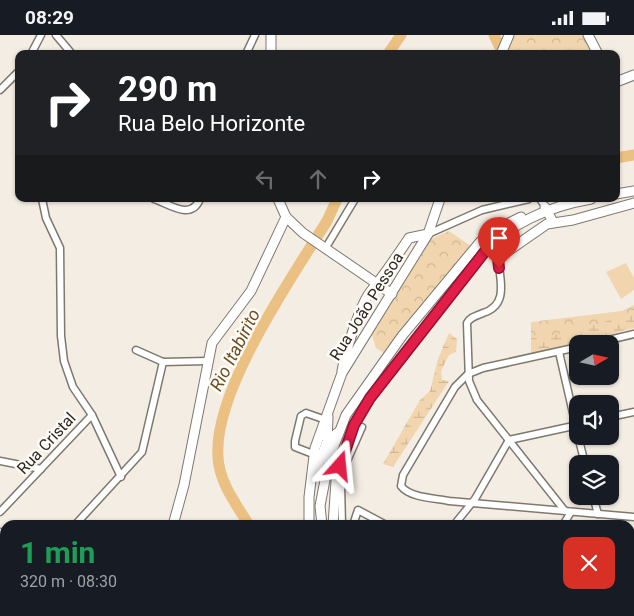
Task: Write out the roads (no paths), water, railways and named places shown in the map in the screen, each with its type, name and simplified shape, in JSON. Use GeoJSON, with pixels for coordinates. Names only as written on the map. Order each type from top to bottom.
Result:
{"type":"FeatureCollection","features":[{"type":"Feature","properties":{"kind":"street"},"geometry":{"type":"LineString","coordinates":[[33,50],[41,35]]}},
{"type":"Feature","properties":{"kind":"street"},"geometry":{"type":"LineString","coordinates":[[56,35],[69,50]]}},
{"type":"Feature","properties":{"kind":"street"},"geometry":{"type":"LineString","coordinates":[[248,50],[255,35]]}},
{"type":"Feature","properties":{"kind":"street"},"geometry":{"type":"LineString","coordinates":[[271,35],[271,50]]}},
{"type":"Feature","properties":{"kind":"street"},"geometry":{"type":"LineString","coordinates":[[503,50],[509,35]]}},
{"type":"Feature","properties":{"kind":"street"},"geometry":{"type":"LineString","coordinates":[[588,35],[596,50]]}},
{"type":"Feature","properties":{"kind":"street"},"geometry":{"type":"LineString","coordinates":[[0,90],[15,75]]}},
{"type":"Feature","properties":{"kind":"street"},"geometry":{"type":"LineString","coordinates":[[620,80],[634,75]]}},
{"type":"Feature","properties":{"kind":"street"},"geometry":{"type":"LineString","coordinates":[[620,193],[634,191]]}},
{"type":"Feature","properties":{"kind":"street"},"geometry":{"type":"LineString","coordinates":[[43,202],[46,218],[60,248],[61,336],[64,361],[73,387],[92,415],[121,477]]}},
{"type":"Feature","properties":{"kind":"street"},"geometry":{"type":"LineString","coordinates":[[162,202],[184,211],[192,209],[198,202]]}},
{"type":"Feature","properties":{"kind":"street"},"geometry":{"type":"LineString","coordinates":[[279,202],[286,217],[302,233],[392,294]]}},
{"type":"Feature","properties":{"kind":"street"},"geometry":{"type":"LineString","coordinates":[[323,248],[353,202]]}},
{"type":"Feature","properties":{"kind":"street","name":"Rua João Pessoa"},"geometry":{"type":"LineString","coordinates":[[342,373],[428,234],[439,202]]}},
{"type":"Feature","properties":{"kind":"street"},"geometry":{"type":"LineString","coordinates":[[428,234],[482,210],[516,202]]}},
{"type":"Feature","properties":{"kind":"street"},"geometry":{"type":"LineString","coordinates":[[322,520],[320,505],[329,459],[346,415],[402,336],[480,242],[499,228],[544,205],[574,202]]}},
{"type":"Feature","properties":{"kind":"street"},"geometry":{"type":"LineString","coordinates":[[498,258],[547,224],[573,220],[634,203]]}},
{"type":"Feature","properties":{"kind":"street"},"geometry":{"type":"LineString","coordinates":[[544,205],[553,222]]}},
{"type":"Feature","properties":{"kind":"street"},"geometry":{"type":"LineString","coordinates":[[332,520],[336,481],[345,451],[359,417],[376,391],[490,245],[506,231],[544,205]]}},
{"type":"Feature","properties":{"kind":"street"},"geometry":{"type":"LineString","coordinates":[[174,520],[184,485],[207,361],[216,335],[252,291],[286,217]]}},
{"type":"Feature","properties":{"kind":"street","name":"Rua João Pessoa"},"geometry":{"type":"LineString","coordinates":[[342,373],[345,350],[370,293],[378,286],[409,238],[428,234]]}},
{"type":"Feature","properties":{"kind":"street"},"geometry":{"type":"LineString","coordinates":[[490,245],[498,258],[501,293],[499,303],[494,309],[472,317],[467,323],[468,374],[473,394],[568,511]]}},
{"type":"Feature","properties":{"kind":"street"},"geometry":{"type":"LineString","coordinates":[[619,338],[634,334]]}},
{"type":"Feature","properties":{"kind":"street"},"geometry":{"type":"LineString","coordinates":[[569,349],[483,368],[468,374],[455,387],[403,475],[400,484],[403,489],[421,496],[472,503],[634,517]]}},
{"type":"Feature","properties":{"kind":"street"},"geometry":{"type":"LineString","coordinates":[[136,350],[163,362],[207,361]]}},
{"type":"Feature","properties":{"kind":"street"},"geometry":{"type":"LineString","coordinates":[[559,352],[569,395]]}},
{"type":"Feature","properties":{"kind":"street"},"geometry":{"type":"LineString","coordinates":[[80,520],[121,477],[145,446],[163,362]]}},
{"type":"Feature","properties":{"kind":"street"},"geometry":{"type":"LineString","coordinates":[[309,520],[313,454],[323,419],[329,409],[342,373]]}},
{"type":"Feature","properties":{"kind":"street"},"geometry":{"type":"LineString","coordinates":[[310,489],[326,444],[329,409]]}},
{"type":"Feature","properties":{"kind":"street"},"geometry":{"type":"LineString","coordinates":[[619,415],[634,412]]}},
{"type":"Feature","properties":{"kind":"street"},"geometry":{"type":"LineString","coordinates":[[313,454],[295,447],[302,416],[306,413],[323,419]]}},
{"type":"Feature","properties":{"kind":"street","name":"Rua Cristal"},"geometry":{"type":"LineString","coordinates":[[0,512],[92,415]]}},
{"type":"Feature","properties":{"kind":"street"},"geometry":{"type":"LineString","coordinates":[[342,520],[341,484],[347,461],[362,427]]}},
{"type":"Feature","properties":{"kind":"street"},"geometry":{"type":"LineString","coordinates":[[458,520],[472,503],[509,440],[569,427]]}},
{"type":"Feature","properties":{"kind":"street"},"geometry":{"type":"LineString","coordinates":[[326,444],[340,430]]}},
{"type":"Feature","properties":{"kind":"street"},"geometry":{"type":"LineString","coordinates":[[326,444],[329,459]]}},
{"type":"Feature","properties":{"kind":"street"},"geometry":{"type":"LineString","coordinates":[[0,461],[41,469]]}},
{"type":"Feature","properties":{"kind":"street"},"geometry":{"type":"LineString","coordinates":[[596,505],[598,514]]}},
{"type":"Feature","properties":{"kind":"street"},"geometry":{"type":"LineString","coordinates":[[355,520],[358,509],[377,520]]}},
{"type":"Feature","properties":{"kind":"street"},"geometry":{"type":"LineString","coordinates":[[565,520],[568,511]]}},
{"type":"Feature","properties":{"kind":"waterway","name":"Rio Itabirito"},"geometry":{"type":"LineString","coordinates":[[391,50],[401,35]]}},
{"type":"Feature","properties":{"kind":"waterway","name":"Rio Itabirito"},"geometry":{"type":"LineString","coordinates":[[494,35],[501,50]]}},
{"type":"Feature","properties":{"kind":"waterway","name":"Rio Itabirito"},"geometry":{"type":"LineString","coordinates":[[620,157],[634,155]]}},
{"type":"Feature","properties":{"kind":"waterway","name":"Rio Itabirito"},"geometry":{"type":"LineString","coordinates":[[246,520],[229,493],[219,466],[220,430],[228,400],[241,368],[258,335],[294,272],[327,221],[336,202]]}}]}
